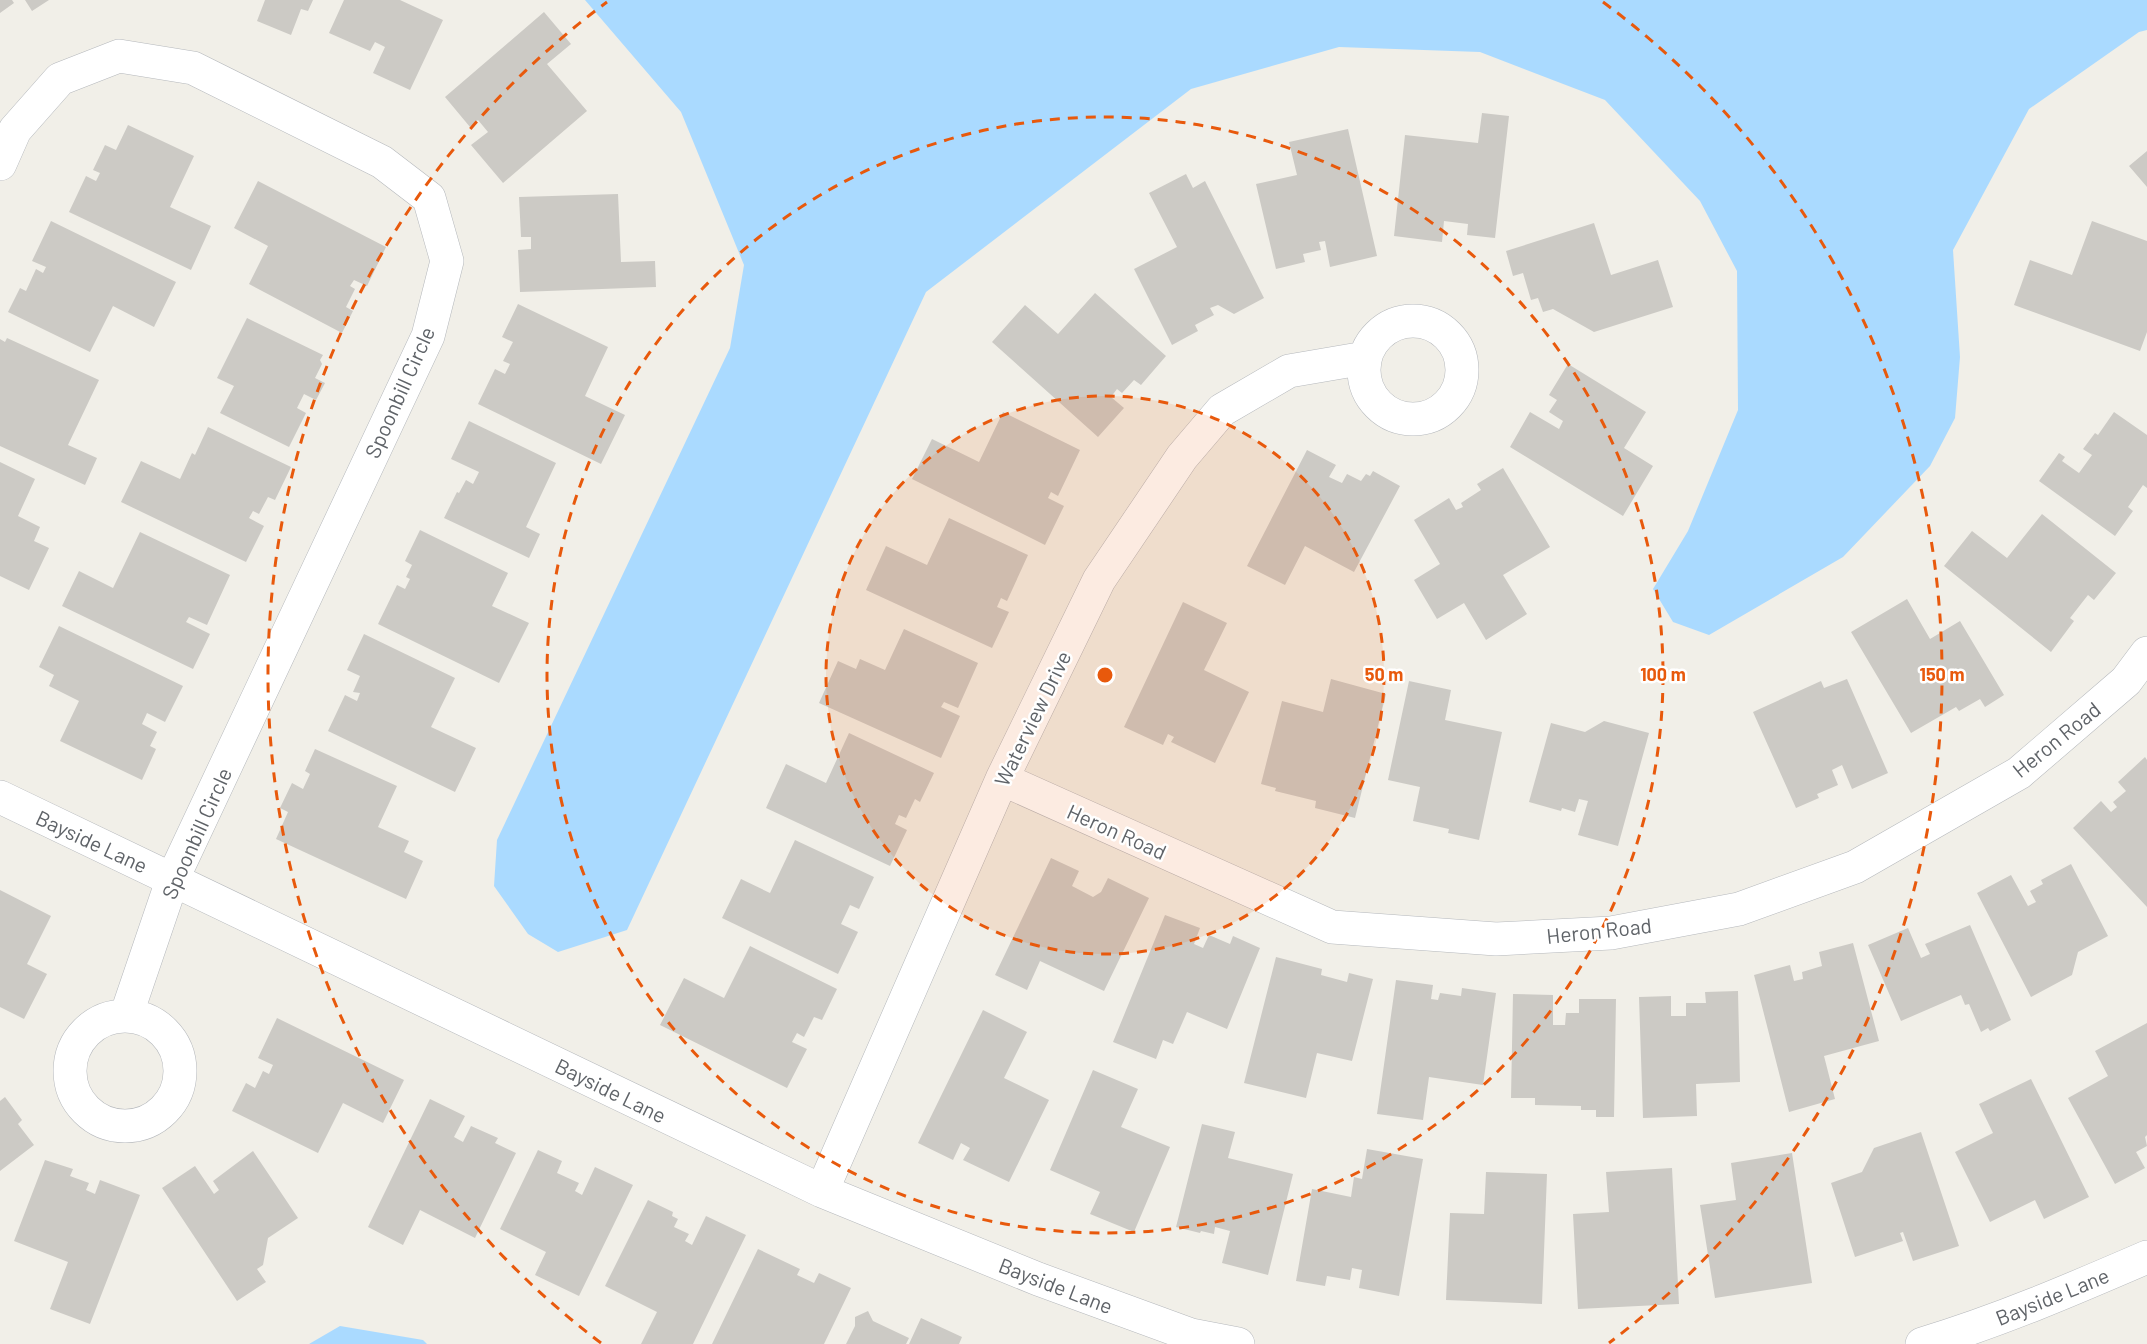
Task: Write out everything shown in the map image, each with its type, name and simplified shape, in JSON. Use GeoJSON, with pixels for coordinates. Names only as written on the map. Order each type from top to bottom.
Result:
{"type":"FeatureCollection","features":[{"type":"Feature","properties":{"kind":"street","name":"Spoonbill Circle"},"geometry":{"type":"LineString","coordinates":[[0,164],[15,130],[60,79],[119,56],[193,68],[382,162],[429,198],[447,261],[428,336],[172,878],[126,1016]]}},
{"type":"Feature","properties":{"kind":"street","name":"Waterview Drive"},"geometry":{"type":"LineString","coordinates":[[822,1191],[1002,779],[1099,580],[1182,457],[1222,410],[1289,371],[1365,358]]}},
{"type":"Feature","properties":{"kind":"street","name":"Heron Road"},"geometry":{"type":"LineString","coordinates":[[1002,779],[1332,927],[1496,939],[1611,933],[1739,909],[1855,867],[2019,773],[2126,681],[2147,653]]}},
{"type":"Feature","properties":{"kind":"street","name":"Bayside Lane"},"geometry":{"type":"LineString","coordinates":[[0,797],[822,1191],[1038,1279],[1191,1335],[1238,1344]]}},
{"type":"Feature","properties":{"kind":"street","name":"Bayside Lane"},"geometry":{"type":"LineString","coordinates":[[1922,1344],[1972,1328],[2147,1257]]}},
{"type":"Feature","properties":{"kind":"water"},"geometry":{"type":"Polygon","coordinates":[[[585,0],[2147,0],[2147,30],[2139,32],[2029,109],[1953,250],[1960,357],[1955,418],[1930,466],[1843,557],[1709,635],[1673,622],[1653,589],[1688,531],[1738,410],[1737,271],[1700,201],[1605,100],[1480,52],[1339,47],[1191,89],[926,292],[627,930],[558,952],[528,934],[494,886],[497,840],[730,348],[744,265],[681,112],[585,0]]]}},
{"type":"Feature","properties":{"kind":"water"},"geometry":{"type":"Polygon","coordinates":[[[340,1326],[423,1340],[427,1344],[309,1344],[340,1326]]]}},
{"type":"Feature","properties":{"kind":"building"},"geometry":{"type":"Polygon","coordinates":[[[0,0],[12,0],[14,3],[0,13],[0,0]]]}},
{"type":"Feature","properties":{"kind":"building"},"geometry":{"type":"Polygon","coordinates":[[[25,0],[49,0],[32,11],[25,0]]]}},
{"type":"Feature","properties":{"kind":"building"},"geometry":{"type":"Polygon","coordinates":[[[265,0],[313,0],[308,11],[301,9],[291,35],[257,21],[265,0]]]}},
{"type":"Feature","properties":{"kind":"building"},"geometry":{"type":"Polygon","coordinates":[[[344,0],[400,0],[443,20],[410,90],[373,73],[385,47],[375,42],[370,51],[329,33],[344,0]]]}},
{"type":"Feature","properties":{"kind":"building"},"geometry":{"type":"Polygon","coordinates":[[[544,12],[571,44],[547,64],[587,111],[503,183],[471,145],[488,132],[478,120],[470,127],[445,97],[544,12]]]}},
{"type":"Feature","properties":{"kind":"building"},"geometry":{"type":"Polygon","coordinates":[[[1482,113],[1509,116],[1495,238],[1467,235],[1468,224],[1444,221],[1442,242],[1394,236],[1405,135],[1478,143],[1482,113]]]}},
{"type":"Feature","properties":{"kind":"building"},"geometry":{"type":"Polygon","coordinates":[[[128,125],[194,156],[170,207],[211,226],[191,270],[69,212],[86,176],[96,181],[100,173],[93,170],[105,145],[116,150],[128,125]]]}},
{"type":"Feature","properties":{"kind":"building"},"geometry":{"type":"Polygon","coordinates":[[[1348,129],[1377,256],[1330,267],[1325,241],[1319,242],[1321,250],[1303,254],[1305,262],[1276,269],[1256,184],[1297,175],[1289,142],[1348,129]]]}},
{"type":"Feature","properties":{"kind":"building"},"geometry":{"type":"Polygon","coordinates":[[[2147,151],[2147,187],[2129,166],[2147,151]]]}},
{"type":"Feature","properties":{"kind":"building"},"geometry":{"type":"Polygon","coordinates":[[[1186,174],[1193,188],[1205,181],[1264,298],[1234,314],[1218,305],[1210,308],[1214,315],[1195,325],[1198,331],[1172,345],[1134,269],[1177,247],[1149,193],[1186,174]]]}},
{"type":"Feature","properties":{"kind":"building"},"geometry":{"type":"Polygon","coordinates":[[[258,181],[386,247],[367,286],[354,280],[350,286],[355,289],[346,307],[353,311],[342,333],[249,284],[268,246],[234,228],[258,181]]]}},
{"type":"Feature","properties":{"kind":"building"},"geometry":{"type":"Polygon","coordinates":[[[618,194],[621,262],[655,261],[656,287],[520,292],[518,250],[531,249],[531,237],[521,237],[519,197],[618,194]]]}},
{"type":"Feature","properties":{"kind":"building"},"geometry":{"type":"Polygon","coordinates":[[[51,221],[176,282],[154,327],[113,306],[90,352],[8,312],[20,288],[26,291],[36,269],[43,273],[46,267],[32,261],[51,221]]]}},
{"type":"Feature","properties":{"kind":"building"},"geometry":{"type":"Polygon","coordinates":[[[2092,221],[2147,241],[2147,332],[2140,351],[2014,305],[2030,260],[2072,275],[2092,221]]]}},
{"type":"Feature","properties":{"kind":"building"},"geometry":{"type":"Polygon","coordinates":[[[1594,223],[1611,275],[1658,260],[1673,307],[1594,332],[1553,309],[1543,312],[1538,298],[1531,300],[1523,273],[1513,276],[1506,251],[1594,223]]]}},
{"type":"Feature","properties":{"kind":"building"},"geometry":{"type":"Polygon","coordinates":[[[1095,293],[1166,356],[1141,385],[1134,380],[1122,393],[1117,389],[1111,397],[1124,408],[1098,437],[992,342],[1025,305],[1058,334],[1095,293]]]}},
{"type":"Feature","properties":{"kind":"building"},"geometry":{"type":"Polygon","coordinates":[[[518,304],[608,347],[585,396],[625,415],[601,464],[478,404],[495,369],[505,374],[510,364],[503,361],[513,342],[502,337],[518,304]]]}},
{"type":"Feature","properties":{"kind":"building"},"geometry":{"type":"Polygon","coordinates":[[[247,318],[323,355],[320,360],[322,364],[315,378],[325,383],[316,400],[304,394],[297,408],[306,413],[289,447],[220,413],[234,386],[217,378],[247,318]]]}},
{"type":"Feature","properties":{"kind":"building"},"geometry":{"type":"Polygon","coordinates":[[[7,338],[99,380],[68,445],[97,458],[85,485],[0,446],[0,339],[5,342],[7,338]]]}},
{"type":"Feature","properties":{"kind":"building"},"geometry":{"type":"Polygon","coordinates":[[[1568,364],[1646,412],[1624,448],[1653,466],[1623,516],[1510,447],[1530,412],[1559,429],[1563,421],[1549,412],[1557,400],[1549,395],[1568,364]]]}},
{"type":"Feature","properties":{"kind":"building"},"geometry":{"type":"Polygon","coordinates":[[[1003,412],[1080,450],[1058,496],[1051,492],[1048,498],[1064,506],[1045,545],[912,479],[932,439],[979,462],[1003,412]]]}},
{"type":"Feature","properties":{"kind":"building"},"geometry":{"type":"Polygon","coordinates":[[[2114,412],[2147,435],[2147,488],[2143,485],[2128,507],[2133,511],[2115,536],[2039,481],[2059,453],[2065,457],[2062,461],[2079,473],[2092,455],[2083,449],[2095,433],[2098,435],[2114,412]]]}},
{"type":"Feature","properties":{"kind":"building"},"geometry":{"type":"Polygon","coordinates":[[[469,421],[556,463],[526,527],[540,534],[529,558],[444,518],[466,480],[473,484],[479,472],[451,459],[469,421]]]}},
{"type":"Feature","properties":{"kind":"building"},"geometry":{"type":"Polygon","coordinates":[[[208,427],[291,467],[275,500],[268,497],[259,514],[253,511],[249,518],[264,526],[246,562],[121,502],[141,461],[180,479],[192,453],[195,455],[208,427]]]}},
{"type":"Feature","properties":{"kind":"building"},"geometry":{"type":"Polygon","coordinates":[[[1307,450],[1336,465],[1329,477],[1342,483],[1347,474],[1361,481],[1366,474],[1370,476],[1373,471],[1400,486],[1354,572],[1305,546],[1285,585],[1247,566],[1307,450]]]}},
{"type":"Feature","properties":{"kind":"building"},"geometry":{"type":"Polygon","coordinates":[[[0,462],[35,479],[18,516],[40,527],[34,541],[49,548],[29,590],[0,576],[0,462]]]}},
{"type":"Feature","properties":{"kind":"building"},"geometry":{"type":"Polygon","coordinates":[[[1503,468],[1550,547],[1503,575],[1527,614],[1486,640],[1464,603],[1437,619],[1414,580],[1440,564],[1414,520],[1449,498],[1456,510],[1463,507],[1461,503],[1481,490],[1477,484],[1503,468]]]}},
{"type":"Feature","properties":{"kind":"building"},"geometry":{"type":"Polygon","coordinates":[[[2042,514],[2116,573],[2094,600],[2088,595],[2070,618],[2074,621],[2051,652],[1944,566],[1972,531],[2007,558],[2042,514]]]}},
{"type":"Feature","properties":{"kind":"building"},"geometry":{"type":"Polygon","coordinates":[[[949,518],[1028,555],[1007,601],[1001,598],[997,607],[1009,612],[992,648],[866,590],[886,546],[927,565],[949,518]]]}},
{"type":"Feature","properties":{"kind":"building"},"geometry":{"type":"Polygon","coordinates":[[[420,530],[508,573],[492,606],[529,623],[499,683],[378,624],[397,585],[405,589],[410,579],[406,577],[412,565],[405,561],[420,530]]]}},
{"type":"Feature","properties":{"kind":"building"},"geometry":{"type":"Polygon","coordinates":[[[140,532],[230,575],[207,625],[189,617],[186,622],[210,634],[193,669],[62,606],[79,571],[113,588],[140,532]]]}},
{"type":"Feature","properties":{"kind":"building"},"geometry":{"type":"Polygon","coordinates":[[[1907,599],[1930,639],[1960,621],[2004,695],[1985,707],[1980,699],[1959,711],[1956,707],[1911,733],[1851,632],[1907,599]]]}},
{"type":"Feature","properties":{"kind":"building"},"geometry":{"type":"Polygon","coordinates":[[[1183,602],[1227,623],[1204,670],[1249,692],[1215,763],[1171,742],[1174,737],[1168,734],[1163,745],[1124,727],[1183,602]]]}},
{"type":"Feature","properties":{"kind":"building"},"geometry":{"type":"Polygon","coordinates":[[[59,626],[183,686],[165,722],[147,713],[142,724],[157,732],[150,746],[156,749],[142,780],[60,741],[79,701],[49,686],[54,675],[39,667],[59,626]]]}},
{"type":"Feature","properties":{"kind":"building"},"geometry":{"type":"Polygon","coordinates":[[[904,629],[978,663],[958,708],[944,702],[941,707],[960,716],[941,758],[819,703],[838,661],[856,669],[860,659],[885,670],[904,629]]]}},
{"type":"Feature","properties":{"kind":"building"},"geometry":{"type":"Polygon","coordinates":[[[364,634],[455,678],[431,727],[476,748],[455,792],[328,731],[345,695],[357,701],[360,693],[353,692],[360,676],[347,670],[364,634]]]}},
{"type":"Feature","properties":{"kind":"building"},"geometry":{"type":"Polygon","coordinates":[[[1331,679],[1386,694],[1355,818],[1315,808],[1316,801],[1275,791],[1276,788],[1261,784],[1282,701],[1323,712],[1331,679]]]}},
{"type":"Feature","properties":{"kind":"building"},"geometry":{"type":"Polygon","coordinates":[[[1847,679],[1888,773],[1852,789],[1842,765],[1832,770],[1838,785],[1817,794],[1819,798],[1796,808],[1753,712],[1821,681],[1824,688],[1847,679]]]}},
{"type":"Feature","properties":{"kind":"building"},"geometry":{"type":"Polygon","coordinates":[[[1409,681],[1451,690],[1445,720],[1502,732],[1479,840],[1448,833],[1449,829],[1413,821],[1420,787],[1388,780],[1409,681]]]}},
{"type":"Feature","properties":{"kind":"building"},"geometry":{"type":"Polygon","coordinates":[[[1604,721],[1649,733],[1618,846],[1578,835],[1588,801],[1579,799],[1575,812],[1562,808],[1561,811],[1529,802],[1551,723],[1585,732],[1604,721]]]}},
{"type":"Feature","properties":{"kind":"building"},"geometry":{"type":"Polygon","coordinates":[[[849,733],[934,773],[920,802],[915,799],[906,818],[899,815],[895,824],[907,830],[890,866],[766,808],[786,764],[826,783],[849,733]]]}},
{"type":"Feature","properties":{"kind":"building"},"geometry":{"type":"Polygon","coordinates":[[[315,749],[397,786],[378,827],[409,841],[404,852],[423,861],[406,899],[276,839],[288,812],[280,808],[292,783],[303,789],[310,774],[305,771],[315,749]]]}},
{"type":"Feature","properties":{"kind":"building"},"geometry":{"type":"Polygon","coordinates":[[[2145,757],[2147,760],[2147,907],[2073,828],[2101,801],[2111,812],[2117,807],[2113,802],[2126,791],[2118,782],[2145,757]]]}},
{"type":"Feature","properties":{"kind":"building"},"geometry":{"type":"Polygon","coordinates":[[[795,840],[874,877],[859,909],[850,905],[841,924],[858,932],[838,974],[722,918],[741,879],[770,893],[795,840]]]}},
{"type":"Feature","properties":{"kind":"building"},"geometry":{"type":"Polygon","coordinates":[[[1051,858],[1079,871],[1072,886],[1093,897],[1101,892],[1108,878],[1149,898],[1104,991],[1040,961],[1027,990],[995,975],[1051,858]]]}},
{"type":"Feature","properties":{"kind":"building"},"geometry":{"type":"Polygon","coordinates":[[[2071,864],[2108,936],[2078,952],[2072,975],[2031,997],[1977,893],[2011,875],[2028,906],[2036,902],[2030,891],[2043,884],[2041,880],[2071,864]]]}},
{"type":"Feature","properties":{"kind":"building"},"geometry":{"type":"Polygon","coordinates":[[[0,890],[51,916],[27,964],[47,974],[24,1019],[0,1007],[0,890]]]}},
{"type":"Feature","properties":{"kind":"building"},"geometry":{"type":"Polygon","coordinates":[[[1165,915],[1200,928],[1194,944],[1203,948],[1209,935],[1230,944],[1233,936],[1260,948],[1227,1029],[1187,1012],[1173,1044],[1163,1040],[1156,1059],[1113,1042],[1165,915]]]}},
{"type":"Feature","properties":{"kind":"building"},"geometry":{"type":"Polygon","coordinates":[[[1970,925],[2011,1020],[1990,1031],[1988,1028],[1981,1032],[1969,1004],[1965,1005],[1961,995],[1901,1021],[1868,945],[1908,928],[1921,958],[1930,954],[1925,944],[1970,925]]]}},
{"type":"Feature","properties":{"kind":"building"},"geometry":{"type":"Polygon","coordinates":[[[1853,943],[1879,1041],[1824,1056],[1835,1099],[1789,1112],[1754,975],[1790,965],[1794,981],[1803,979],[1802,972],[1822,966],[1819,952],[1853,943]]]}},
{"type":"Feature","properties":{"kind":"building"},"geometry":{"type":"Polygon","coordinates":[[[750,946],[837,989],[822,1020],[814,1017],[804,1037],[797,1033],[792,1042],[807,1049],[787,1088],[660,1025],[684,978],[724,998],[750,946]]]}},
{"type":"Feature","properties":{"kind":"building"},"geometry":{"type":"Polygon","coordinates":[[[1276,957],[1322,969],[1321,975],[1347,982],[1349,973],[1373,979],[1352,1061],[1317,1053],[1306,1098],[1244,1083],[1276,957]]]}},
{"type":"Feature","properties":{"kind":"building"},"geometry":{"type":"Polygon","coordinates":[[[1396,980],[1433,985],[1431,999],[1438,1000],[1440,993],[1461,996],[1462,988],[1496,993],[1483,1085],[1429,1077],[1423,1120],[1377,1114],[1396,980]]]}},
{"type":"Feature","properties":{"kind":"building"},"geometry":{"type":"Polygon","coordinates":[[[1738,991],[1740,1082],[1696,1084],[1697,1116],[1643,1118],[1639,997],[1671,996],[1671,1016],[1686,1016],[1686,1003],[1706,1003],[1705,992],[1738,991]]]}},
{"type":"Feature","properties":{"kind":"building"},"geometry":{"type":"Polygon","coordinates":[[[1513,994],[1553,995],[1553,1025],[1565,1025],[1566,1013],[1579,1013],[1579,999],[1616,999],[1614,1117],[1596,1117],[1596,1110],[1581,1110],[1581,1106],[1535,1105],[1535,1098],[1511,1098],[1513,994]]]}},
{"type":"Feature","properties":{"kind":"building"},"geometry":{"type":"Polygon","coordinates":[[[983,1010],[1027,1032],[1004,1078],[1049,1100],[1009,1182],[963,1160],[970,1148],[961,1143],[953,1160],[918,1143],[983,1010]]]}},
{"type":"Feature","properties":{"kind":"building"},"geometry":{"type":"Polygon","coordinates":[[[277,1018],[404,1080],[383,1123],[343,1103],[318,1153],[232,1111],[246,1083],[255,1088],[263,1071],[269,1074],[273,1065],[258,1058],[277,1018]]]}},
{"type":"Feature","properties":{"kind":"building"},"geometry":{"type":"Polygon","coordinates":[[[2147,1023],[2147,1135],[2145,1137],[2147,1146],[2136,1152],[2145,1168],[2115,1184],[2068,1098],[2108,1076],[2095,1051],[2147,1023]]]}},
{"type":"Feature","properties":{"kind":"building"},"geometry":{"type":"Polygon","coordinates":[[[1093,1070],[1138,1089],[1121,1127],[1170,1147],[1134,1232],[1090,1214],[1100,1192],[1050,1170],[1093,1070]]]}},
{"type":"Feature","properties":{"kind":"building"},"geometry":{"type":"Polygon","coordinates":[[[2031,1079],[2089,1197],[2044,1219],[2035,1200],[1990,1222],[1955,1152],[1993,1133],[1979,1104],[2031,1079]]]}},
{"type":"Feature","properties":{"kind":"building"},"geometry":{"type":"Polygon","coordinates":[[[5,1097],[22,1120],[18,1124],[34,1145],[0,1171],[0,1101],[5,1097]]]}},
{"type":"Feature","properties":{"kind":"building"},"geometry":{"type":"Polygon","coordinates":[[[430,1099],[465,1116],[454,1137],[463,1142],[471,1126],[498,1138],[495,1143],[516,1153],[475,1238],[420,1210],[403,1245],[368,1227],[430,1099]]]}},
{"type":"Feature","properties":{"kind":"building"},"geometry":{"type":"Polygon","coordinates":[[[1202,1124],[1235,1132],[1228,1158],[1293,1174],[1268,1275],[1222,1263],[1230,1231],[1215,1227],[1214,1234],[1201,1231],[1200,1233],[1176,1227],[1202,1124]]]}},
{"type":"Feature","properties":{"kind":"building"},"geometry":{"type":"Polygon","coordinates":[[[1921,1132],[1959,1246],[1913,1261],[1903,1232],[1900,1233],[1903,1241],[1855,1257],[1831,1183],[1862,1172],[1874,1148],[1921,1132]]]}},
{"type":"Feature","properties":{"kind":"building"},"geometry":{"type":"Polygon","coordinates":[[[1367,1149],[1423,1159],[1399,1296],[1359,1288],[1362,1270],[1352,1268],[1350,1280],[1327,1276],[1325,1286],[1296,1281],[1312,1189],[1351,1197],[1354,1177],[1362,1179],[1367,1149]]]}},
{"type":"Feature","properties":{"kind":"building"},"geometry":{"type":"Polygon","coordinates":[[[538,1150],[562,1161],[557,1173],[579,1183],[575,1191],[582,1195],[595,1167],[633,1185],[579,1296],[535,1275],[546,1252],[500,1229],[538,1150]]]}},
{"type":"Feature","properties":{"kind":"building"},"geometry":{"type":"Polygon","coordinates":[[[253,1151],[298,1218],[268,1238],[263,1265],[257,1269],[266,1282],[237,1301],[162,1188],[195,1166],[214,1194],[219,1190],[213,1181],[253,1151]]]}},
{"type":"Feature","properties":{"kind":"building"},"geometry":{"type":"Polygon","coordinates":[[[1792,1153],[1812,1283],[1715,1298],[1700,1205],[1736,1200],[1731,1163],[1792,1153]]]}},
{"type":"Feature","properties":{"kind":"building"},"geometry":{"type":"Polygon","coordinates":[[[45,1160],[73,1169],[70,1176],[89,1183],[86,1190],[95,1194],[100,1180],[140,1195],[90,1324],[50,1309],[68,1262],[14,1241],[45,1160]]]}},
{"type":"Feature","properties":{"kind":"building"},"geometry":{"type":"Polygon","coordinates":[[[1672,1168],[1679,1304],[1578,1309],[1573,1214],[1609,1212],[1606,1172],[1672,1168]]]}},
{"type":"Feature","properties":{"kind":"building"},"geometry":{"type":"Polygon","coordinates":[[[1486,1172],[1547,1174],[1542,1304],[1446,1300],[1450,1213],[1484,1214],[1486,1172]]]}},
{"type":"Feature","properties":{"kind":"building"},"geometry":{"type":"Polygon","coordinates":[[[648,1200],[673,1212],[672,1216],[678,1219],[674,1227],[689,1234],[685,1241],[692,1245],[706,1216],[746,1235],[693,1344],[641,1344],[657,1312],[605,1286],[648,1200]]]}},
{"type":"Feature","properties":{"kind":"building"},"geometry":{"type":"Polygon","coordinates":[[[758,1249],[800,1269],[797,1275],[814,1283],[819,1273],[851,1288],[824,1344],[712,1344],[758,1249]]]}},
{"type":"Feature","properties":{"kind":"building"},"geometry":{"type":"Polygon","coordinates":[[[868,1311],[873,1321],[909,1338],[906,1344],[846,1344],[855,1326],[855,1317],[868,1311]]]}},
{"type":"Feature","properties":{"kind":"building"},"geometry":{"type":"Polygon","coordinates":[[[921,1318],[962,1337],[959,1344],[909,1344],[921,1318]]]}}]}
